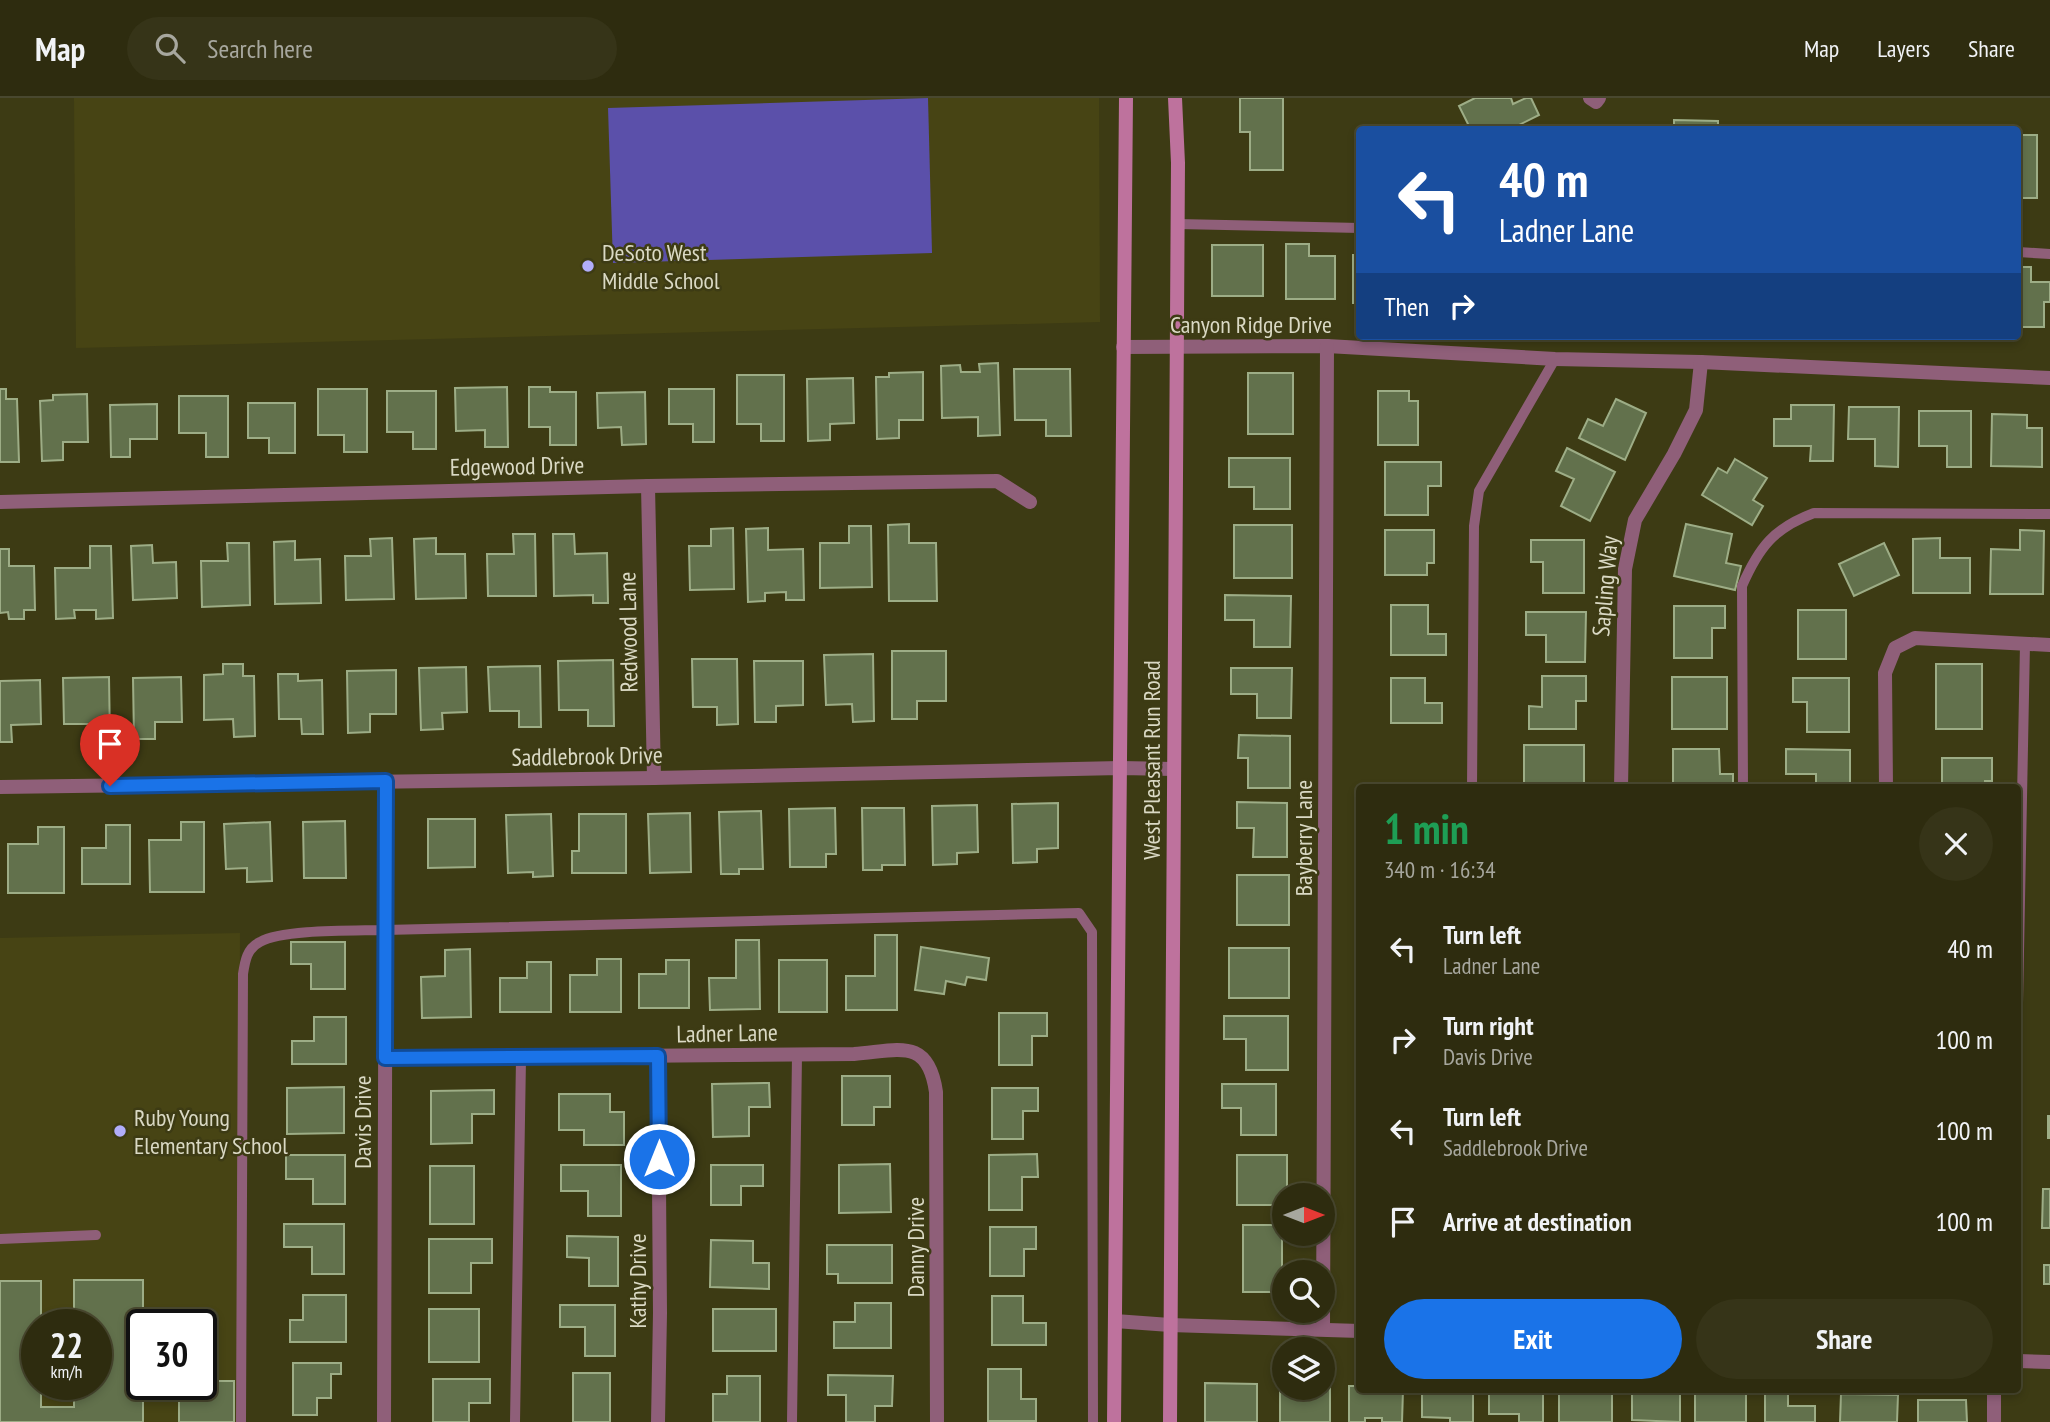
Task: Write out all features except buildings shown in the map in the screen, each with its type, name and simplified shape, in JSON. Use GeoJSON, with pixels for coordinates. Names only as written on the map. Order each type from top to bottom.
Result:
{"type":"FeatureCollection","features":[{"type":"Feature","properties":{"kind":"main road","name":"West Pleasant Run Road"},"geometry":{"type":"LineString","coordinates":[[1114,1422],[1126,98]]}},
{"type":"Feature","properties":{"kind":"main road","name":"West Pleasant Run Road"},"geometry":{"type":"LineString","coordinates":[[1170,1422],[1178,223],[1175,98]]}},
{"type":"Feature","properties":{"kind":"street"},"geometry":{"type":"LineString","coordinates":[[1590,98],[1596,102],[1599,98]]}},
{"type":"Feature","properties":{"kind":"street","name":"Canyon Ridge Drive"},"geometry":{"type":"LineString","coordinates":[[1124,347],[1327,346],[1555,359],[1701,362],[2050,378]]}},
{"type":"Feature","properties":{"kind":"street","name":"Bayberry Lane"},"geometry":{"type":"LineString","coordinates":[[1323,1329],[1327,346]]}},
{"type":"Feature","properties":{"kind":"street","name":"Sapling Way"},"geometry":{"type":"LineString","coordinates":[[1620,784],[1625,569],[1634,520],[1674,454],[1696,410],[1701,362]]}},
{"type":"Feature","properties":{"kind":"street","name":"Edgewood Drive"},"geometry":{"type":"LineString","coordinates":[[0,502],[648,486],[997,481],[1030,502]]}},
{"type":"Feature","properties":{"kind":"street","name":"Redwood Lane"},"geometry":{"type":"LineString","coordinates":[[648,486],[654,778]]}},
{"type":"Feature","properties":{"kind":"street"},"geometry":{"type":"LineString","coordinates":[[1886,784],[1885,673],[1895,648],[1915,638],[2050,645]]}},
{"type":"Feature","properties":{"kind":"street","name":"Saddlebrook Drive"},"geometry":{"type":"LineString","coordinates":[[0,787],[1174,769]]}},
{"type":"Feature","properties":{"kind":"street","name":"Davis Drive"},"geometry":{"type":"LineString","coordinates":[[384,1422],[386,781]]}},
{"type":"Feature","properties":{"kind":"street","name":"Ladner Lane"},"geometry":{"type":"LineString","coordinates":[[385,1058],[797,1055],[908,1050],[920,1054],[933,1072]]}},
{"type":"Feature","properties":{"kind":"street","name":"Kathy Drive"},"geometry":{"type":"LineString","coordinates":[[658,1056],[658,1422]]}},
{"type":"Feature","properties":{"kind":"street","name":"Danny Drive"},"geometry":{"type":"LineString","coordinates":[[933,1072],[936,1092],[938,1238],[937,1422]]}},
{"type":"Feature","properties":{"kind":"street"},"geometry":{"type":"LineString","coordinates":[[1115,1321],[1356,1331]]}},
{"type":"Feature","properties":{"kind":"street"},"geometry":{"type":"LineString","coordinates":[[2021,1361],[2050,1362]]}},
{"type":"Feature","properties":{"kind":"street"},"geometry":{"type":"LineString","coordinates":[[1994,1393],[1994,1422]]}},
{"type":"Feature","properties":{"kind":"lane"},"geometry":{"type":"LineString","coordinates":[[1178,223],[1356,228]]}},
{"type":"Feature","properties":{"kind":"lane"},"geometry":{"type":"LineString","coordinates":[[2021,252],[2050,254]]}},
{"type":"Feature","properties":{"kind":"lane"},"geometry":{"type":"LineString","coordinates":[[1472,784],[1474,526],[1479,491],[1555,359]]}},
{"type":"Feature","properties":{"kind":"lane"},"geometry":{"type":"LineString","coordinates":[[1743,784],[1742,586],[1754,558],[1770,538],[1793,521],[1814,513],[2050,514]]}},
{"type":"Feature","properties":{"kind":"lane"},"geometry":{"type":"LineString","coordinates":[[2021,849],[2025,644]]}},
{"type":"Feature","properties":{"kind":"lane"},"geometry":{"type":"LineString","coordinates":[[242,1422],[243,974],[246,956],[257,942],[278,935],[386,930],[1079,913],[1092,932],[1093,1422]]}},
{"type":"Feature","properties":{"kind":"lane"},"geometry":{"type":"LineString","coordinates":[[792,1422],[797,1055]]}},
{"type":"Feature","properties":{"kind":"lane"},"geometry":{"type":"LineString","coordinates":[[515,1422],[521,1059]]}},
{"type":"Feature","properties":{"kind":"lane"},"geometry":{"type":"LineString","coordinates":[[0,1239],[96,1235]]}},
{"type":"Feature","properties":{"kind":"shaded area","name":"DeSoto West Middle School"},"geometry":{"type":"Polygon","coordinates":[[[74,98],[1099,98],[1100,322],[76,348],[74,98]]]}},
{"type":"Feature","properties":{"kind":"shaded area"},"geometry":{"type":"Polygon","coordinates":[[[928,98],[932,253],[613,263],[608,108],[928,98]]]}},
{"type":"Feature","properties":{"kind":"shaded area","name":"Ruby Young Elementary School"},"geometry":{"type":"Polygon","coordinates":[[[240,933],[238,1422],[0,1422],[0,938],[240,933]]]}},
{"type":"Feature","properties":{"kind":"place","name":"DeSoto West Middle School"},"geometry":{"type":"Point","coordinates":[588,266]}},
{"type":"Feature","properties":{"kind":"place","name":"Ruby Young Elementary School"},"geometry":{"type":"Point","coordinates":[120,1131]}},
{"type":"Feature","properties":{"kind":"route"},"geometry":{"type":"LineString","coordinates":[[110,786],[386,781],[385,1058],[658,1056],[659,1159]]}}]}
